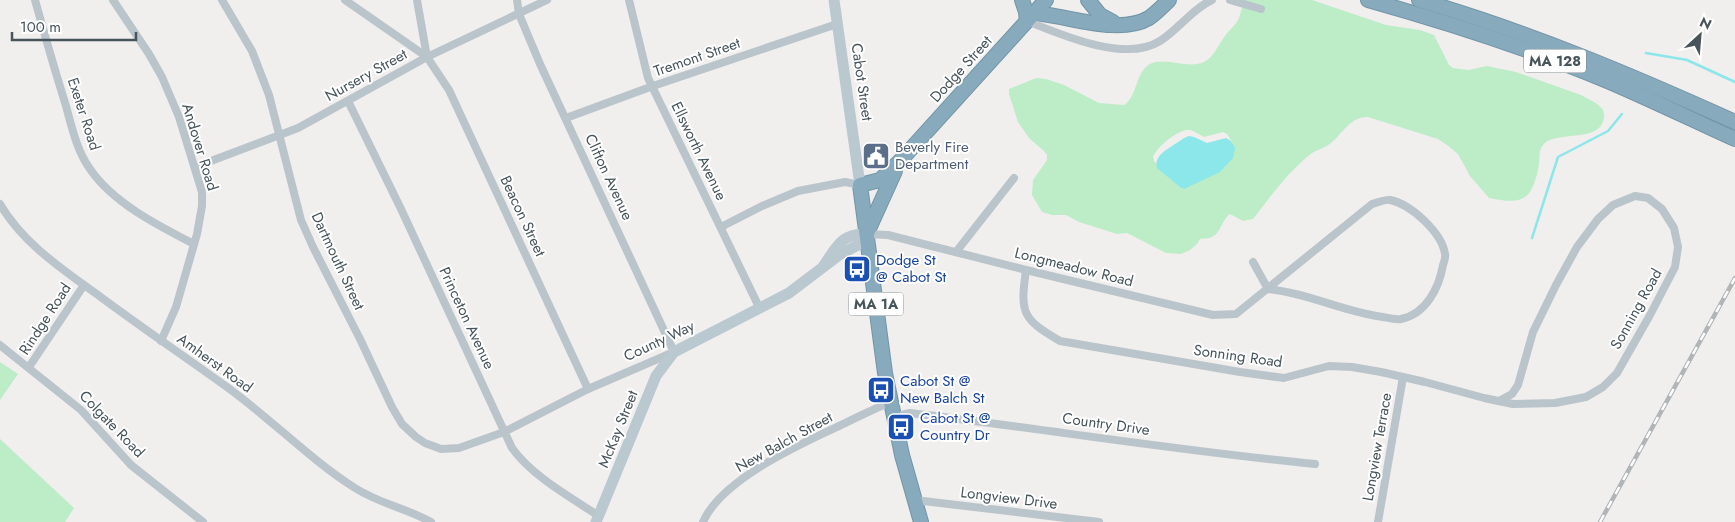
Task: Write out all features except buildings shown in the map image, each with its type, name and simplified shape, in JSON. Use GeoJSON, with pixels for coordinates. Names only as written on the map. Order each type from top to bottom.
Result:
{"type":"FeatureCollection","features":[{"type":"Feature","properties":{"kind":"highway"},"geometry":{"type":"LineString","coordinates":[[1022,0],[1030,17],[1050,14],[1094,23],[1119,25],[1147,18],[1165,2]]}},
{"type":"Feature","properties":{"kind":"highway","name":"Dodge Street"},"geometry":{"type":"LineString","coordinates":[[860,185],[880,180],[900,161],[1046,0]]}},
{"type":"Feature","properties":{"kind":"highway"},"geometry":{"type":"LineString","coordinates":[[1088,0],[1100,15],[1119,25]]}},
{"type":"Feature","properties":{"kind":"highway","name":"MA 128"},"geometry":{"type":"LineString","coordinates":[[1368,0],[1470,30],[1563,64],[1638,94],[1735,139]]}},
{"type":"Feature","properties":{"kind":"highway","name":"MA 128"},"geometry":{"type":"LineString","coordinates":[[1419,0],[1471,15],[1587,57],[1735,122]]}},
{"type":"Feature","properties":{"kind":"highway","name":"Dodge Street"},"geometry":{"type":"LineString","coordinates":[[867,234],[887,186],[900,161]]}},
{"type":"Feature","properties":{"kind":"highway","name":"Cabot Street"},"geometry":{"type":"LineString","coordinates":[[860,185],[885,374],[902,455],[921,522]]}},
{"type":"Feature","properties":{"kind":"main road","name":"Cabot Street"},"geometry":{"type":"LineString","coordinates":[[834,0],[860,185]]}},
{"type":"Feature","properties":{"kind":"main road","name":"County Way"},"geometry":{"type":"LineString","coordinates":[[674,352],[795,290],[822,268],[846,237],[855,234],[867,234]]}},
{"type":"Feature","properties":{"kind":"main road","name":"McKay Street"},"geometry":{"type":"LineString","coordinates":[[598,519],[656,376],[674,352]]}},
{"type":"Feature","properties":{"kind":"street","name":"Exeter Road"},"geometry":{"type":"LineString","coordinates":[[35,0],[80,154],[91,171],[108,189],[132,208],[194,244]]}},
{"type":"Feature","properties":{"kind":"street","name":"Andover Road"},"geometry":{"type":"LineString","coordinates":[[113,0],[149,54],[162,78],[179,117],[202,192],[202,206],[194,244],[176,307],[161,341]]}},
{"type":"Feature","properties":{"kind":"street","name":"Dartmouth Street"},"geometry":{"type":"LineString","coordinates":[[222,0],[252,51],[269,95],[301,220],[402,424],[425,444],[441,449],[459,448],[504,432]]}},
{"type":"Feature","properties":{"kind":"street"},"geometry":{"type":"LineString","coordinates":[[344,0],[427,57]]}},
{"type":"Feature","properties":{"kind":"street"},"geometry":{"type":"LineString","coordinates":[[417,0],[427,57]]}},
{"type":"Feature","properties":{"kind":"street","name":"Clifton Avenue"},"geometry":{"type":"LineString","coordinates":[[517,0],[519,14],[540,64],[674,352]]}},
{"type":"Feature","properties":{"kind":"street","name":"Nursery Street"},"geometry":{"type":"LineString","coordinates":[[195,167],[298,128],[427,57],[547,0]]}},
{"type":"Feature","properties":{"kind":"street","name":"Ellsworth Avenue"},"geometry":{"type":"LineString","coordinates":[[629,0],[648,78],[760,309]]}},
{"type":"Feature","properties":{"kind":"street"},"geometry":{"type":"LineString","coordinates":[[1030,17],[1073,38],[1105,46],[1136,49],[1145,48],[1159,41],[1199,7],[1212,0]]}},
{"type":"Feature","properties":{"kind":"street"},"geometry":{"type":"LineString","coordinates":[[1230,0],[1261,9]]}},
{"type":"Feature","properties":{"kind":"street","name":"Tremont Street"},"geometry":{"type":"LineString","coordinates":[[566,118],[653,86],[837,24]]}},
{"type":"Feature","properties":{"kind":"street","name":"Beacon Street"},"geometry":{"type":"LineString","coordinates":[[427,57],[449,90],[588,389]]}},
{"type":"Feature","properties":{"kind":"street","name":"Princeton Avenue"},"geometry":{"type":"LineString","coordinates":[[348,101],[410,228],[504,432],[520,459],[598,519]]}},
{"type":"Feature","properties":{"kind":"street"},"geometry":{"type":"LineString","coordinates":[[956,252],[1014,178]]}},
{"type":"Feature","properties":{"kind":"street"},"geometry":{"type":"LineString","coordinates":[[720,227],[762,206],[798,192],[845,182],[860,185]]}},
{"type":"Feature","properties":{"kind":"street","name":"Sonning Road"},"geometry":{"type":"LineString","coordinates":[[1026,270],[1023,306],[1028,318],[1041,330],[1060,341],[1284,378],[1329,366],[1352,367],[1403,377],[1498,401],[1513,404],[1555,403],[1586,397],[1604,387],[1617,373],[1650,315],[1675,267],[1678,248],[1674,228],[1662,209],[1648,198],[1635,196],[1613,205],[1598,219],[1577,247],[1556,284],[1533,332],[1518,385],[1512,394],[1498,401]]}},
{"type":"Feature","properties":{"kind":"street","name":"Longmeadow Road"},"geometry":{"type":"LineString","coordinates":[[867,234],[884,234],[1213,315],[1236,314],[1372,204],[1389,200],[1405,206],[1423,218],[1437,236],[1445,255],[1441,276],[1430,299],[1416,314],[1400,319],[1370,315],[1286,291],[1268,289]]}},
{"type":"Feature","properties":{"kind":"street","name":"Amherst Road"},"geometry":{"type":"LineString","coordinates":[[0,204],[24,236],[50,259],[232,391],[332,472],[378,501],[414,512],[431,522]]}},
{"type":"Feature","properties":{"kind":"street"},"geometry":{"type":"LineString","coordinates":[[1253,262],[1268,289]]}},
{"type":"Feature","properties":{"kind":"street","name":"Rindge Road"},"geometry":{"type":"LineString","coordinates":[[29,367],[84,285]]}},
{"type":"Feature","properties":{"kind":"street","name":"Colgate Road"},"geometry":{"type":"LineString","coordinates":[[0,345],[81,410],[132,465],[203,522]]}},
{"type":"Feature","properties":{"kind":"street","name":"County Way"},"geometry":{"type":"LineString","coordinates":[[504,432],[588,389],[674,352]]}},
{"type":"Feature","properties":{"kind":"street","name":"Longview Terrace"},"geometry":{"type":"LineString","coordinates":[[1378,522],[1403,377]]}},
{"type":"Feature","properties":{"kind":"street","name":"New Balch Street"},"geometry":{"type":"LineString","coordinates":[[704,522],[709,510],[716,502],[731,488],[761,467],[816,437],[891,402]]}},
{"type":"Feature","properties":{"kind":"street","name":"Country Drive"},"geometry":{"type":"LineString","coordinates":[[894,417],[910,413],[1028,427],[1250,458],[1315,464]]}},
{"type":"Feature","properties":{"kind":"street","name":"Longview Drive"},"geometry":{"type":"LineString","coordinates":[[915,500],[1099,522]]}},
{"type":"Feature","properties":{"kind":"green space"},"geometry":{"type":"Polygon","coordinates":[[[1245,0],[1312,0],[1386,25],[1420,30],[1434,35],[1449,65],[1453,68],[1468,70],[1487,66],[1516,72],[1581,95],[1600,106],[1604,117],[1601,125],[1596,130],[1545,143],[1540,150],[1539,165],[1533,186],[1524,198],[1518,200],[1510,201],[1489,198],[1470,176],[1458,154],[1438,139],[1368,117],[1362,117],[1347,126],[1331,143],[1316,151],[1299,164],[1278,186],[1253,219],[1243,221],[1230,214],[1215,235],[1200,239],[1190,250],[1181,254],[1166,253],[1127,233],[1117,234],[1079,222],[1066,215],[1052,215],[1042,212],[1032,195],[1033,180],[1047,160],[1047,155],[1029,138],[1018,122],[1009,89],[1036,78],[1046,79],[1064,85],[1099,103],[1124,105],[1132,96],[1145,68],[1150,64],[1163,62],[1193,64],[1210,58],[1238,21],[1245,0]],[[1191,130],[1181,132],[1162,144],[1153,157],[1154,161],[1176,180],[1230,151],[1232,142],[1227,134],[1223,132],[1204,137],[1191,130]]]}},
{"type":"Feature","properties":{"kind":"green space"},"geometry":{"type":"Polygon","coordinates":[[[0,362],[18,374],[0,400],[0,362]]]}},
{"type":"Feature","properties":{"kind":"green space"},"geometry":{"type":"Polygon","coordinates":[[[0,439],[74,508],[65,522],[0,522],[0,439]]]}},
{"type":"Feature","properties":{"kind":"water"},"geometry":{"type":"Polygon","coordinates":[[[1189,136],[1207,143],[1226,138],[1231,141],[1235,148],[1233,158],[1220,172],[1184,189],[1157,168],[1157,160],[1162,153],[1189,136]]]}},
{"type":"Feature","properties":{"kind":"waterway"},"geometry":{"type":"LineString","coordinates":[[1646,53],[1687,60],[1735,82]]}},
{"type":"Feature","properties":{"kind":"waterway"},"geometry":{"type":"LineString","coordinates":[[1532,238],[1558,157],[1608,131],[1622,114]]}},
{"type":"Feature","properties":{"kind":"railway"},"geometry":{"type":"LineString","coordinates":[[1600,522],[1735,278]]}},
{"type":"Feature","properties":{"kind":"place","name":"Beverly Fire Department"},"geometry":{"type":"Point","coordinates":[876,156]}},
{"type":"Feature","properties":{"kind":"place","name":"Dodge St @ Cabot St"},"geometry":{"type":"Point","coordinates":[857,269]}},
{"type":"Feature","properties":{"kind":"place","name":"Cabot St @ New Balch St"},"geometry":{"type":"Point","coordinates":[881,390]}},
{"type":"Feature","properties":{"kind":"place","name":"Cabot St @ Country Dr"},"geometry":{"type":"Point","coordinates":[901,427]}}]}
